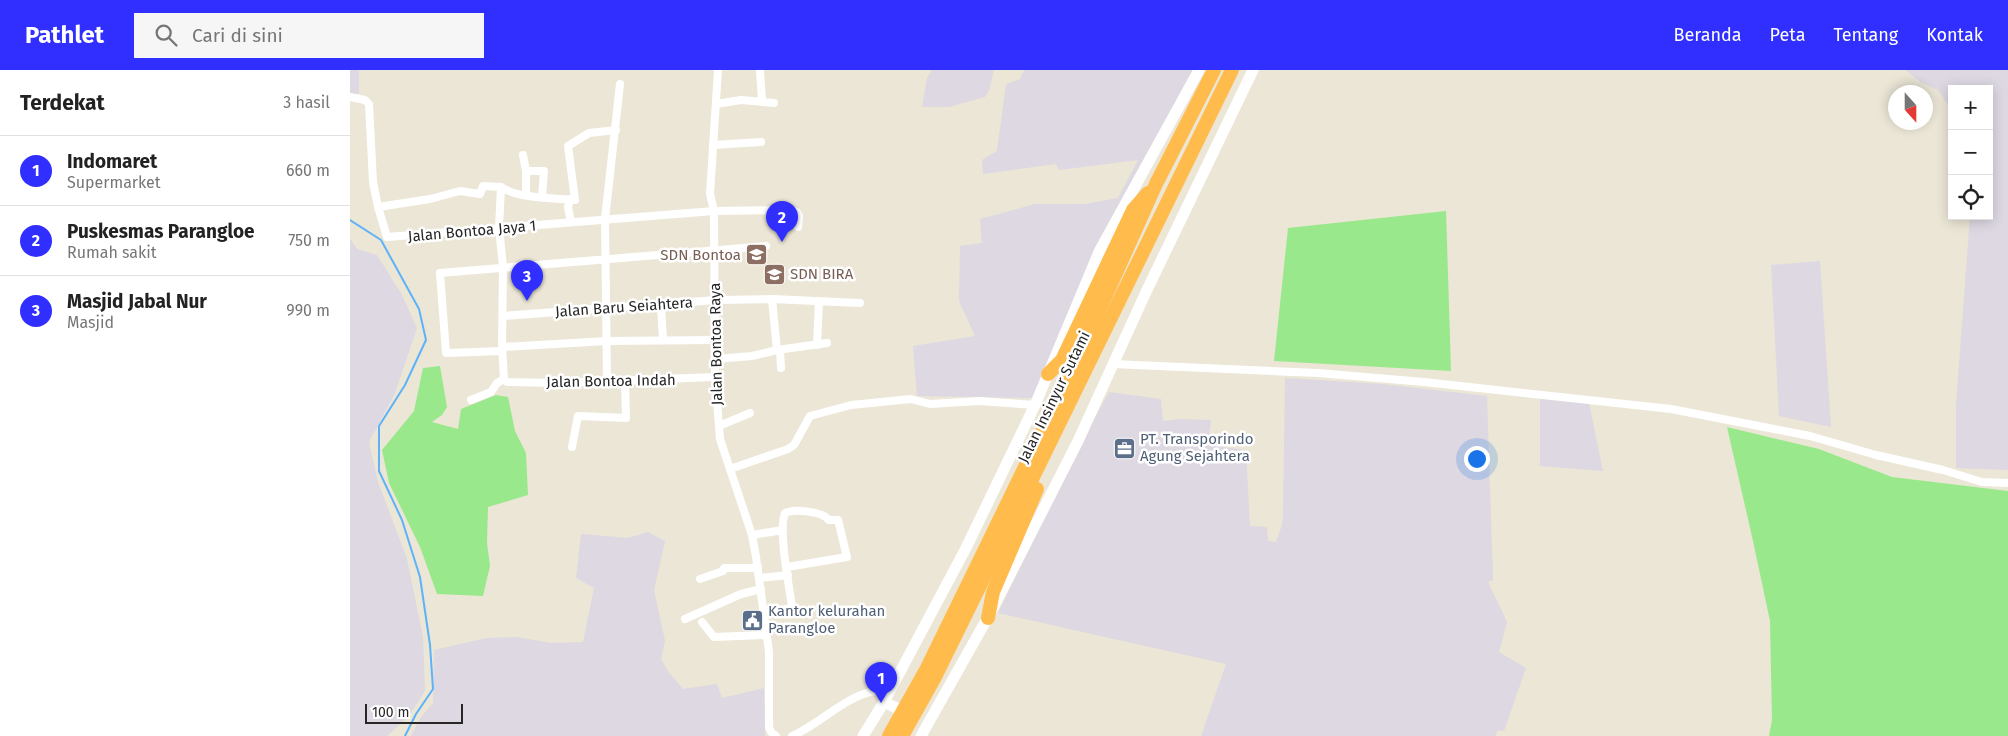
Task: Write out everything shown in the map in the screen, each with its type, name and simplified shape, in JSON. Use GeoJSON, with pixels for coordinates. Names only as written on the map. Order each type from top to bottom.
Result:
{"type":"FeatureCollection","features":[{"type":"Feature","properties":{"kind":"highway","name":"Jalan Insinyur Sutami"},"geometry":{"type":"LineString","coordinates":[[902,736],[939,669],[1032,467],[1081,351],[1156,184],[1214,70]]}},
{"type":"Feature","properties":{"kind":"highway","name":"Jalan Insinyur Sutami"},"geometry":{"type":"LineString","coordinates":[[889,736],[926,670],[1032,467],[1064,413],[1232,70]]}},
{"type":"Feature","properties":{"kind":"highway"},"geometry":{"type":"LineString","coordinates":[[1048,374],[1062,360],[1133,210],[1156,184]]}},
{"type":"Feature","properties":{"kind":"highway"},"geometry":{"type":"LineString","coordinates":[[988,618],[993,592],[1056,446],[1064,413]]}},
{"type":"Feature","properties":{"kind":"street","name":"Jalan Bontoa Raya"},"geometry":{"type":"LineString","coordinates":[[718,70],[710,194],[714,211],[715,377],[720,439],[752,534],[767,635],[769,727],[776,736]]}},
{"type":"Feature","properties":{"kind":"street"},"geometry":{"type":"LineString","coordinates":[[760,70],[762,102]]}},
{"type":"Feature","properties":{"kind":"street"},"geometry":{"type":"LineString","coordinates":[[863,736],[884,702],[966,548],[1035,405],[1099,252],[1199,70]]}},
{"type":"Feature","properties":{"kind":"street"},"geometry":{"type":"LineString","coordinates":[[921,736],[988,618],[1078,441],[1146,292],[1253,70]]}},
{"type":"Feature","properties":{"kind":"street"},"geometry":{"type":"LineString","coordinates":[[607,381],[605,219],[620,84]]}},
{"type":"Feature","properties":{"kind":"street","name":"Jalan Bontoa Jaya 1"},"geometry":{"type":"LineString","coordinates":[[350,96],[365,100],[369,104],[372,182],[386,236],[389,238],[714,211],[792,210],[797,212],[799,216],[798,227]]}},
{"type":"Feature","properties":{"kind":"street"},"geometry":{"type":"LineString","coordinates":[[716,104],[741,100],[774,103]]}},
{"type":"Feature","properties":{"kind":"street"},"geometry":{"type":"LineString","coordinates":[[378,207],[430,199],[460,191],[480,194],[483,186],[501,187],[526,195],[575,200],[568,146],[589,133],[616,130]]}},
{"type":"Feature","properties":{"kind":"street"},"geometry":{"type":"LineString","coordinates":[[713,145],[761,142]]}},
{"type":"Feature","properties":{"kind":"street"},"geometry":{"type":"LineString","coordinates":[[523,155],[526,171],[526,195]]}},
{"type":"Feature","properties":{"kind":"street"},"geometry":{"type":"LineString","coordinates":[[526,171],[544,171],[542,197]]}},
{"type":"Feature","properties":{"kind":"street"},"geometry":{"type":"LineString","coordinates":[[471,400],[491,392],[497,383],[506,381],[502,349],[503,267],[499,228],[501,187]]}},
{"type":"Feature","properties":{"kind":"street"},"geometry":{"type":"LineString","coordinates":[[570,199],[568,208],[571,222]]}},
{"type":"Feature","properties":{"kind":"street"},"geometry":{"type":"LineString","coordinates":[[716,340],[607,341],[446,353],[439,274],[442,272],[766,246]]}},
{"type":"Feature","properties":{"kind":"street"},"geometry":{"type":"LineString","coordinates":[[772,299],[781,368]]}},
{"type":"Feature","properties":{"kind":"street","name":"Jalan Baru Seiahtera"},"geometry":{"type":"LineString","coordinates":[[503,316],[716,300],[772,299],[860,303]]}},
{"type":"Feature","properties":{"kind":"street"},"geometry":{"type":"LineString","coordinates":[[817,345],[819,300]]}},
{"type":"Feature","properties":{"kind":"street"},"geometry":{"type":"LineString","coordinates":[[661,304],[663,340]]}},
{"type":"Feature","properties":{"kind":"street"},"geometry":{"type":"LineString","coordinates":[[715,359],[752,356],[827,343]]}},
{"type":"Feature","properties":{"kind":"street"},"geometry":{"type":"LineString","coordinates":[[1113,364],[1318,373],[1414,381],[1671,409],[1810,436],[1876,455],[1951,472],[1982,482],[2008,483]]}},
{"type":"Feature","properties":{"kind":"street","name":"Jalan Bontoa Indah"},"geometry":{"type":"LineString","coordinates":[[506,381],[625,381],[715,377]]}},
{"type":"Feature","properties":{"kind":"street"},"geometry":{"type":"LineString","coordinates":[[572,447],[578,416],[626,418],[625,381]]}},
{"type":"Feature","properties":{"kind":"street"},"geometry":{"type":"LineString","coordinates":[[730,469],[788,449],[797,442],[810,416],[843,406],[911,399],[930,404],[978,401],[1035,405]]}},
{"type":"Feature","properties":{"kind":"street"},"geometry":{"type":"LineString","coordinates":[[719,426],[750,413]]}},
{"type":"Feature","properties":{"kind":"street"},"geometry":{"type":"LineString","coordinates":[[760,578],[787,571],[847,556],[838,520],[829,520],[826,516],[809,511],[787,511],[784,515],[783,530],[787,571],[791,608],[764,613]]}},
{"type":"Feature","properties":{"kind":"street"},"geometry":{"type":"LineString","coordinates":[[752,534],[783,530]]}},
{"type":"Feature","properties":{"kind":"street"},"geometry":{"type":"LineString","coordinates":[[700,579],[723,571],[724,568],[758,568]]}},
{"type":"Feature","properties":{"kind":"street"},"geometry":{"type":"LineString","coordinates":[[685,619],[741,594],[761,589]]}},
{"type":"Feature","properties":{"kind":"street"},"geometry":{"type":"LineString","coordinates":[[702,622],[714,637],[767,635]]}},
{"type":"Feature","properties":{"kind":"street"},"geometry":{"type":"LineString","coordinates":[[792,736],[802,732],[854,698],[876,690],[889,691]]}},
{"type":"Feature","properties":{"kind":"street"},"geometry":{"type":"LineString","coordinates":[[884,702],[928,724]]}},
{"type":"Feature","properties":{"kind":"shaded area"},"geometry":{"type":"Polygon","coordinates":[[[350,70],[359,70],[359,94],[350,94],[350,70]]]}},
{"type":"Feature","properties":{"kind":"shaded area"},"geometry":{"type":"Polygon","coordinates":[[[932,70],[994,70],[989,90],[985,97],[949,107],[922,107],[927,78],[932,70]]]}},
{"type":"Feature","properties":{"kind":"shaded area"},"geometry":{"type":"Polygon","coordinates":[[[1024,70],[1193,70],[1095,247],[1034,398],[917,396],[913,346],[975,336],[959,301],[960,246],[982,243],[980,219],[1035,204],[1085,204],[1118,198],[1138,160],[1059,170],[1056,164],[983,174],[982,160],[997,151],[1006,84],[1020,79],[1024,70]]]}},
{"type":"Feature","properties":{"kind":"shaded area"},"geometry":{"type":"Polygon","coordinates":[[[1906,70],[2008,70],[2008,470],[1956,468],[1956,405],[1970,220],[1993,220],[1993,85],[1948,85],[1948,105],[1938,90],[1933,88],[1933,85],[1920,82],[1906,70]]]}},
{"type":"Feature","properties":{"kind":"shaded area"},"geometry":{"type":"Polygon","coordinates":[[[350,239],[357,249],[377,255],[402,295],[417,328],[395,393],[369,442],[378,482],[407,559],[423,637],[425,691],[408,717],[387,736],[350,736],[350,239]]]}},
{"type":"Feature","properties":{"kind":"shaded area"},"geometry":{"type":"Polygon","coordinates":[[[1820,261],[1831,427],[1779,416],[1771,265],[1820,261]]]}},
{"type":"Feature","properties":{"kind":"shaded area"},"geometry":{"type":"Polygon","coordinates":[[[1285,378],[1382,384],[1487,396],[1493,580],[1488,582],[1507,622],[1499,652],[1526,668],[1504,731],[1498,730],[1495,736],[1201,736],[1226,664],[998,613],[1079,447],[1109,392],[1161,399],[1163,421],[1179,419],[1211,420],[1208,445],[1246,450],[1250,526],[1267,527],[1268,541],[1276,542],[1283,519],[1285,378]]]}},
{"type":"Feature","properties":{"kind":"shaded area"},"geometry":{"type":"Polygon","coordinates":[[[1540,399],[1589,403],[1603,471],[1540,466],[1540,399]]]}},
{"type":"Feature","properties":{"kind":"shaded area"},"geometry":{"type":"Polygon","coordinates":[[[648,532],[665,541],[654,590],[665,641],[661,659],[683,689],[717,684],[722,698],[764,688],[765,736],[411,736],[421,717],[433,703],[434,650],[487,638],[517,637],[551,643],[583,642],[594,588],[576,578],[581,534],[628,538],[648,532]]]}},
{"type":"Feature","properties":{"kind":"green space"},"geometry":{"type":"Polygon","coordinates":[[[1446,211],[1451,371],[1274,361],[1288,228],[1446,211]]]}},
{"type":"Feature","properties":{"kind":"green space"},"geometry":{"type":"Polygon","coordinates":[[[440,366],[447,407],[442,415],[432,422],[458,429],[461,409],[496,395],[508,397],[515,431],[526,453],[528,495],[488,507],[487,543],[490,566],[483,596],[437,594],[420,547],[389,483],[382,450],[414,411],[423,368],[440,366]]]}},
{"type":"Feature","properties":{"kind":"green space"},"geometry":{"type":"Polygon","coordinates":[[[1727,427],[1819,449],[1892,477],[2008,491],[2008,736],[1769,736],[1772,720],[1770,621],[1727,427]]]}},
{"type":"Feature","properties":{"kind":"waterway"},"geometry":{"type":"LineString","coordinates":[[350,220],[381,240],[419,309],[426,340],[405,385],[379,426],[379,471],[402,520],[420,577],[430,645],[433,689],[416,714],[405,736]]}},
{"type":"Feature","properties":{"kind":"place","name":"Puskesmas Parangloe"},"geometry":{"type":"Point","coordinates":[782,242]}},
{"type":"Feature","properties":{"kind":"place","name":"SDN Bontoa"},"geometry":{"type":"Point","coordinates":[757,255]}},
{"type":"Feature","properties":{"kind":"place","name":"SDN BIRA"},"geometry":{"type":"Point","coordinates":[774,274]}},
{"type":"Feature","properties":{"kind":"place","name":"Masjid Jabal Nur"},"geometry":{"type":"Point","coordinates":[527,301]}},
{"type":"Feature","properties":{"kind":"place","name":"PT. Transporindo Agung Sejahtera"},"geometry":{"type":"Point","coordinates":[1124,448]}},
{"type":"Feature","properties":{"kind":"place","name":"Kantor kelurahan Parangloe"},"geometry":{"type":"Point","coordinates":[752,620]}},
{"type":"Feature","properties":{"kind":"place","name":"Indomaret"},"geometry":{"type":"Point","coordinates":[881,703]}}]}
